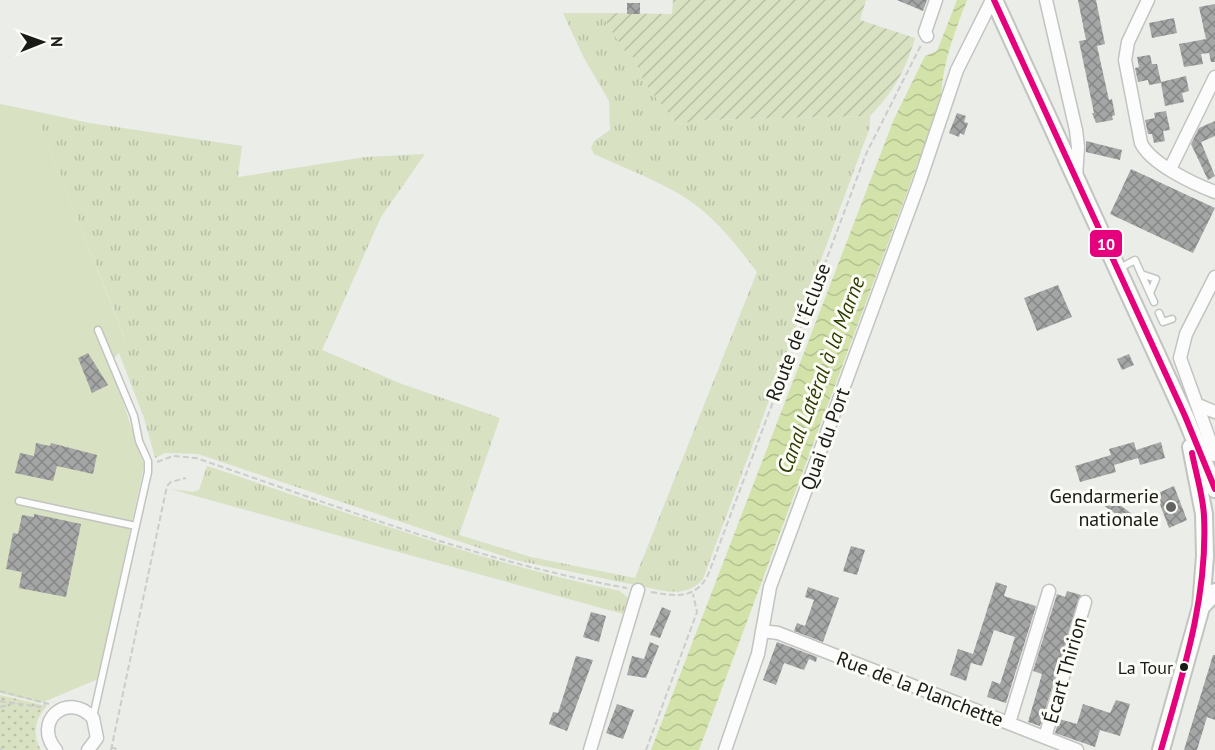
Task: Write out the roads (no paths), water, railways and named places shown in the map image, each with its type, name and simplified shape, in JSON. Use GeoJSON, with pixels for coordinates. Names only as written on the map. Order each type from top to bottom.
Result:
{"type":"FeatureCollection","features":[{"type":"Feature","properties":{"kind":"main road"},"geometry":{"type":"LineString","coordinates":[[993,0],[1118,269],[1191,411],[1215,489]]}},
{"type":"Feature","properties":{"kind":"main road"},"geometry":{"type":"LineString","coordinates":[[1161,750],[1201,607],[1210,557],[1191,411]]}},
{"type":"Feature","properties":{"kind":"main road"},"geometry":{"type":"LineString","coordinates":[[1201,607],[1215,592]]}},
{"type":"Feature","properties":{"kind":"street"},"geometry":{"type":"LineString","coordinates":[[927,36],[925,32],[936,0]]}},
{"type":"Feature","properties":{"kind":"street","name":"Quai du Port"},"geometry":{"type":"LineString","coordinates":[[725,750],[758,654],[770,586],[919,183],[957,70],[993,0]]}},
{"type":"Feature","properties":{"kind":"street"},"geometry":{"type":"LineString","coordinates":[[1046,0],[1076,130],[1078,147],[1076,178]]}},
{"type":"Feature","properties":{"kind":"street"},"geometry":{"type":"LineString","coordinates":[[1148,0],[1128,42],[1126,69],[1141,143],[1148,153],[1170,169],[1215,192]]}},
{"type":"Feature","properties":{"kind":"street"},"geometry":{"type":"LineString","coordinates":[[1170,169],[1215,77]]}},
{"type":"Feature","properties":{"kind":"street"},"geometry":{"type":"LineString","coordinates":[[1215,277],[1186,334],[1180,358],[1191,411],[1215,455]]}},
{"type":"Feature","properties":{"kind":"street"},"geometry":{"type":"LineString","coordinates":[[1191,411],[1215,412]]}},
{"type":"Feature","properties":{"kind":"street"},"geometry":{"type":"LineString","coordinates":[[590,750],[638,590]]}},
{"type":"Feature","properties":{"kind":"street"},"geometry":{"type":"LineString","coordinates":[[1009,723],[1049,591]]}},
{"type":"Feature","properties":{"kind":"street","name":"Écart Thirion"},"geometry":{"type":"LineString","coordinates":[[1045,738],[1085,602]]}},
{"type":"Feature","properties":{"kind":"street","name":"Rue de la Planchette"},"geometry":{"type":"LineString","coordinates":[[762,631],[778,633],[1077,750]]}},
{"type":"Feature","properties":{"kind":"street"},"geometry":{"type":"LineString","coordinates":[[56,750],[47,735],[48,725],[59,710],[78,707],[93,718],[97,728],[97,738],[88,750]]}},
{"type":"Feature","properties":{"kind":"lane"},"geometry":{"type":"LineString","coordinates":[[1118,269],[1135,260],[1154,302]]}},
{"type":"Feature","properties":{"kind":"lane"},"geometry":{"type":"LineString","coordinates":[[1141,274],[1156,279],[1150,293]]}},
{"type":"Feature","properties":{"kind":"lane"},"geometry":{"type":"LineString","coordinates":[[1160,313],[1163,322],[1172,319]]}},
{"type":"Feature","properties":{"kind":"lane"},"geometry":{"type":"LineString","coordinates":[[93,718],[136,526],[148,461],[139,441],[134,416],[98,330]]}},
{"type":"Feature","properties":{"kind":"lane"},"geometry":{"type":"LineString","coordinates":[[19,501],[136,526]]}},
{"type":"Feature","properties":{"kind":"water","name":"Canal Latéral à la Marne"},"geometry":{"type":"Polygon","coordinates":[[[957,0],[967,0],[946,62],[941,101],[699,750],[651,750],[894,119],[925,56],[937,51],[957,0]]]}},
{"type":"Feature","properties":{"kind":"place","name":"Gendarmerie nationale"},"geometry":{"type":"Point","coordinates":[1171,507]}},
{"type":"Feature","properties":{"kind":"place","name":"La Tour"},"geometry":{"type":"Point","coordinates":[1184,667]}}]}
